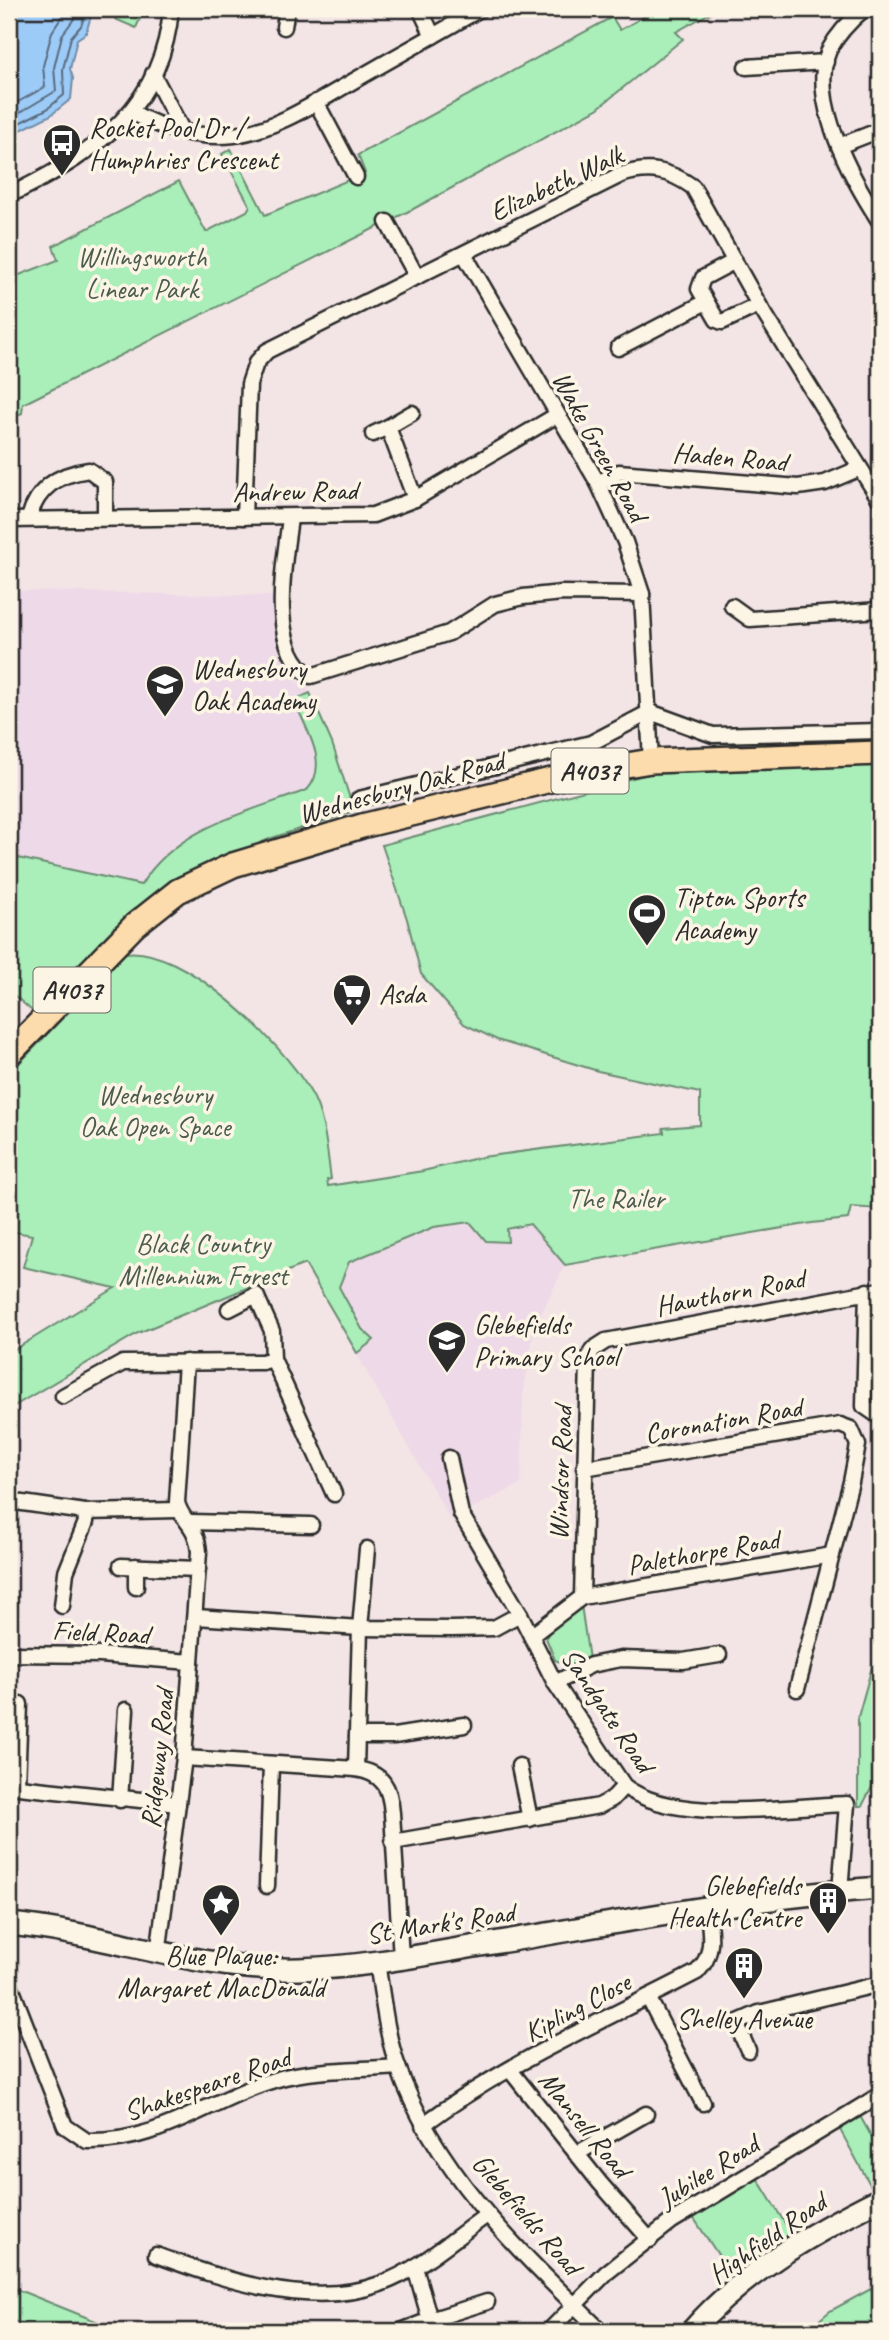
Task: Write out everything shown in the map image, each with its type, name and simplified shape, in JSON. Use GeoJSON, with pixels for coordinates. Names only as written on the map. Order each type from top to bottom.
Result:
{"type":"FeatureCollection","features":[{"type":"Feature","properties":{"kind":"main road","name":"Wednesbury Oak Road"},"geometry":{"type":"LineString","coordinates":[[9,1054],[135,925],[178,891],[207,875],[362,826],[572,774],[651,761],[880,753]]}},
{"type":"Feature","properties":{"kind":"street"},"geometry":{"type":"LineString","coordinates":[[9,193],[29,186],[83,156],[132,112],[153,75],[164,47],[172,9]]}},
{"type":"Feature","properties":{"kind":"street"},"geometry":{"type":"LineString","coordinates":[[284,27],[287,9]]}},
{"type":"Feature","properties":{"kind":"street"},"geometry":{"type":"LineString","coordinates":[[419,9],[433,36]]}},
{"type":"Feature","properties":{"kind":"street"},"geometry":{"type":"LineString","coordinates":[[132,112],[153,124],[183,130],[233,135],[262,129],[316,102],[480,9]]}},
{"type":"Feature","properties":{"kind":"street"},"geometry":{"type":"LineString","coordinates":[[864,9],[851,20],[830,49],[826,62],[826,98],[839,146],[854,183],[880,222]]}},
{"type":"Feature","properties":{"kind":"street"},"geometry":{"type":"LineString","coordinates":[[746,67],[826,62]]}},
{"type":"Feature","properties":{"kind":"street"},"geometry":{"type":"LineString","coordinates":[[153,75],[183,130]]}},
{"type":"Feature","properties":{"kind":"street"},"geometry":{"type":"LineString","coordinates":[[316,102],[356,177]]}},
{"type":"Feature","properties":{"kind":"street"},"geometry":{"type":"LineString","coordinates":[[839,146],[880,130]]}},
{"type":"Feature","properties":{"kind":"street","name":"Elizabeth Walk"},"geometry":{"type":"LineString","coordinates":[[244,517],[249,384],[256,363],[267,351],[621,175],[654,169],[680,178],[693,187],[759,305],[858,469],[880,500]]}},
{"type":"Feature","properties":{"kind":"street"},"geometry":{"type":"LineString","coordinates":[[387,222],[417,277]]}},
{"type":"Feature","properties":{"kind":"street","name":"Wake Green Road"},"geometry":{"type":"LineString","coordinates":[[464,254],[598,483],[625,542],[642,594],[651,761]]}},
{"type":"Feature","properties":{"kind":"street"},"geometry":{"type":"LineString","coordinates":[[735,261],[700,281],[699,289],[706,302],[717,320],[722,322],[759,305]]}},
{"type":"Feature","properties":{"kind":"street"},"geometry":{"type":"LineString","coordinates":[[618,348],[706,302]]}},
{"type":"Feature","properties":{"kind":"street"},"geometry":{"type":"LineString","coordinates":[[373,434],[412,413]]}},
{"type":"Feature","properties":{"kind":"street","name":"Andrew Road"},"geometry":{"type":"LineString","coordinates":[[9,520],[105,517],[290,518],[373,514],[415,499],[557,415]]}},
{"type":"Feature","properties":{"kind":"street"},"geometry":{"type":"LineString","coordinates":[[388,427],[415,499]]}},
{"type":"Feature","properties":{"kind":"street","name":"Haden Road"},"geometry":{"type":"LineString","coordinates":[[598,483],[619,472],[798,487],[825,483],[858,469]]}},
{"type":"Feature","properties":{"kind":"street"},"geometry":{"type":"LineString","coordinates":[[29,518],[40,491],[77,471],[89,470],[104,482],[105,517]]}},
{"type":"Feature","properties":{"kind":"street"},"geometry":{"type":"LineString","coordinates":[[290,518],[282,621],[289,646],[303,672],[311,676],[449,633],[495,604],[523,597],[562,593],[642,594]]}},
{"type":"Feature","properties":{"kind":"street"},"geometry":{"type":"LineString","coordinates":[[732,606],[750,619],[880,610]]}},
{"type":"Feature","properties":{"kind":"street"},"geometry":{"type":"LineString","coordinates":[[650,712],[713,735],[880,730]]}},
{"type":"Feature","properties":{"kind":"street","name":"Wednesbury Oak Road"},"geometry":{"type":"LineString","coordinates":[[359,799],[591,743],[650,712]]}},
{"type":"Feature","properties":{"kind":"street"},"geometry":{"type":"LineString","coordinates":[[874,1291],[864,1406],[878,1416]]}},
{"type":"Feature","properties":{"kind":"street","name":"Hawthorn Road"},"geometry":{"type":"LineString","coordinates":[[592,1350],[606,1341],[874,1291]]}},
{"type":"Feature","properties":{"kind":"street"},"geometry":{"type":"LineString","coordinates":[[229,1309],[256,1295],[272,1331],[273,1359],[334,1494]]}},
{"type":"Feature","properties":{"kind":"street","name":"Windsor Road"},"geometry":{"type":"LineString","coordinates":[[582,1597],[588,1361],[592,1350]]}},
{"type":"Feature","properties":{"kind":"street"},"geometry":{"type":"LineString","coordinates":[[63,1396],[123,1363],[262,1362],[273,1359]]}},
{"type":"Feature","properties":{"kind":"street"},"geometry":{"type":"LineString","coordinates":[[186,1362],[176,1486],[178,1510],[190,1522],[311,1525]]}},
{"type":"Feature","properties":{"kind":"street","name":"Coronation Road"},"geometry":{"type":"LineString","coordinates":[[584,1468],[840,1425],[851,1429],[858,1445],[832,1555]]}},
{"type":"Feature","properties":{"kind":"street","name":"Sandgate Road"},"geometry":{"type":"LineString","coordinates":[[449,1458],[461,1514],[520,1614],[555,1683],[624,1786],[656,1804],[682,1809],[846,1804],[840,1891]]}},
{"type":"Feature","properties":{"kind":"street"},"geometry":{"type":"LineString","coordinates":[[9,1501],[85,1512],[178,1510]]}},
{"type":"Feature","properties":{"kind":"street"},"geometry":{"type":"LineString","coordinates":[[62,1606],[66,1572],[86,1522],[85,1512]]}},
{"type":"Feature","properties":{"kind":"street","name":"Ridgeway Road"},"geometry":{"type":"LineString","coordinates":[[158,1954],[184,1758],[196,1617],[198,1537],[190,1522]]}},
{"type":"Feature","properties":{"kind":"street"},"geometry":{"type":"LineString","coordinates":[[356,1769],[360,1628],[367,1549]]}},
{"type":"Feature","properties":{"kind":"street"},"geometry":{"type":"LineString","coordinates":[[797,1689],[832,1555]]}},
{"type":"Feature","properties":{"kind":"street","name":"Palethorpe Road"},"geometry":{"type":"LineString","coordinates":[[582,1597],[832,1555]]}},
{"type":"Feature","properties":{"kind":"street"},"geometry":{"type":"LineString","coordinates":[[136,1587],[128,1566],[198,1569]]}},
{"type":"Feature","properties":{"kind":"street"},"geometry":{"type":"LineString","coordinates":[[531,1636],[582,1597]]}},
{"type":"Feature","properties":{"kind":"street"},"geometry":{"type":"LineString","coordinates":[[196,1617],[360,1628],[494,1628],[520,1614]]}},
{"type":"Feature","properties":{"kind":"street","name":"Field Road"},"geometry":{"type":"LineString","coordinates":[[9,1654],[100,1655],[191,1662]]}},
{"type":"Feature","properties":{"kind":"street"},"geometry":{"type":"LineString","coordinates":[[555,1683],[591,1665],[621,1659],[683,1661],[719,1655]]}},
{"type":"Feature","properties":{"kind":"street"},"geometry":{"type":"LineString","coordinates":[[20,1704],[13,1786],[120,1800],[178,1804]]}},
{"type":"Feature","properties":{"kind":"street"},"geometry":{"type":"LineString","coordinates":[[120,1800],[126,1710]]}},
{"type":"Feature","properties":{"kind":"street"},"geometry":{"type":"LineString","coordinates":[[357,1735],[394,1736],[464,1725]]}},
{"type":"Feature","properties":{"kind":"street"},"geometry":{"type":"LineString","coordinates":[[184,1758],[356,1769],[372,1771],[383,1780],[390,1794],[401,1958]]}},
{"type":"Feature","properties":{"kind":"street"},"geometry":{"type":"LineString","coordinates":[[267,1886],[271,1764]]}},
{"type":"Feature","properties":{"kind":"street"},"geometry":{"type":"LineString","coordinates":[[519,1766],[530,1819]]}},
{"type":"Feature","properties":{"kind":"street"},"geometry":{"type":"LineString","coordinates":[[393,1842],[599,1805],[612,1799],[624,1786]]}},
{"type":"Feature","properties":{"kind":"street","name":"St Mark's Road"},"geometry":{"type":"LineString","coordinates":[[9,1924],[59,1929],[158,1954],[234,1966],[299,1969],[377,1963],[707,1906],[880,1888]]}},
{"type":"Feature","properties":{"kind":"street","name":"Kipling Close"},"geometry":{"type":"LineString","coordinates":[[423,2125],[510,2070],[649,1997],[703,1965],[711,1947],[707,1906]]}},
{"type":"Feature","properties":{"kind":"street","name":"Glebefields Road"},"geometry":{"type":"LineString","coordinates":[[377,1963],[387,2028],[398,2067],[423,2125],[487,2215],[601,2331]]}},
{"type":"Feature","properties":{"kind":"street","name":"Shakespeare Road"},"geometry":{"type":"LineString","coordinates":[[9,1982],[65,2126],[87,2141],[148,2135],[224,2099],[286,2077],[398,2067]]}},
{"type":"Feature","properties":{"kind":"street"},"geometry":{"type":"LineString","coordinates":[[748,2050],[736,2022],[777,2009],[880,1984]]}},
{"type":"Feature","properties":{"kind":"street"},"geometry":{"type":"LineString","coordinates":[[649,1997],[703,2103]]}},
{"type":"Feature","properties":{"kind":"street","name":"Mansell Road"},"geometry":{"type":"LineString","coordinates":[[510,2070],[576,2154],[650,2240]]}},
{"type":"Feature","properties":{"kind":"street","name":"Jubilee Road"},"geometry":{"type":"LineString","coordinates":[[550,2331],[606,2273],[672,2221],[880,2095]]}},
{"type":"Feature","properties":{"kind":"street"},"geometry":{"type":"LineString","coordinates":[[576,2154],[646,2114]]}},
{"type":"Feature","properties":{"kind":"street","name":"Highfield Road"},"geometry":{"type":"LineString","coordinates":[[692,2331],[705,2316],[766,2266],[824,2227],[880,2199]]}},
{"type":"Feature","properties":{"kind":"street"},"geometry":{"type":"LineString","coordinates":[[156,2255],[225,2280],[267,2288],[334,2293],[378,2285],[415,2267],[487,2215]]}},
{"type":"Feature","properties":{"kind":"street"},"geometry":{"type":"LineString","coordinates":[[415,2267],[430,2320]]}},
{"type":"Feature","properties":{"kind":"street"},"geometry":{"type":"LineString","coordinates":[[401,2331],[487,2302]]}},
{"type":"Feature","properties":{"kind":"shaded area","name":"Wednesbury Oak Academy"},"geometry":{"type":"Polygon","coordinates":[[[21,591],[274,596],[273,611],[295,681],[308,689],[332,743],[354,811],[272,838],[147,886],[9,856],[9,597],[21,591]]]}},
{"type":"Feature","properties":{"kind":"shaded area","name":"Glebefields Primary School"},"geometry":{"type":"Polygon","coordinates":[[[481,1210],[551,1221],[565,1265],[534,1328],[523,1396],[521,1484],[450,1519],[306,1264],[481,1210]]]}},
{"type":"Feature","properties":{"kind":"green space"},"geometry":{"type":"Polygon","coordinates":[[[119,9],[144,9],[136,28],[115,19],[119,9]]]}},
{"type":"Feature","properties":{"kind":"green space","name":"Willingsworth Linear Park"},"geometry":{"type":"Polygon","coordinates":[[[657,9],[717,9],[676,32],[683,39],[597,109],[415,208],[23,404],[22,413],[9,420],[9,279],[58,260],[53,246],[179,181],[206,232],[247,211],[250,206],[222,154],[231,149],[265,215],[365,173],[358,155],[612,17],[620,30],[657,9]]]}},
{"type":"Feature","properties":{"kind":"green space"},"geometry":{"type":"Polygon","coordinates":[[[310,693],[332,743],[354,811],[272,838],[190,872],[142,905],[98,946],[41,1007],[31,1010],[9,991],[9,856],[141,885],[156,865],[173,849],[193,836],[237,815],[307,790],[317,769],[316,757],[294,700],[310,693]]]}},
{"type":"Feature","properties":{"kind":"green space"},"geometry":{"type":"Polygon","coordinates":[[[880,765],[880,1209],[851,1207],[848,1219],[565,1265],[530,1224],[507,1229],[508,1242],[486,1241],[470,1222],[434,1227],[349,1262],[339,1287],[362,1329],[374,1340],[357,1353],[305,1264],[138,1333],[9,1409],[9,1353],[115,1288],[23,1267],[32,1235],[9,1231],[9,1074],[125,953],[148,954],[174,964],[202,980],[229,1001],[277,1048],[310,1091],[319,1111],[331,1179],[327,1180],[328,1186],[423,1171],[482,1157],[664,1133],[663,1128],[700,1125],[700,1093],[598,1071],[497,1040],[464,1024],[421,974],[407,919],[382,845],[655,772],[880,765]]]}},
{"type":"Feature","properties":{"kind":"green space"},"geometry":{"type":"Polygon","coordinates":[[[581,1605],[589,1659],[570,1666],[555,1660],[546,1638],[553,1625],[581,1605]]]}},
{"type":"Feature","properties":{"kind":"green space"},"geometry":{"type":"Polygon","coordinates":[[[880,1638],[880,1772],[862,1806],[858,1806],[858,1717],[880,1638]]]}},
{"type":"Feature","properties":{"kind":"green space"},"geometry":{"type":"Polygon","coordinates":[[[860,2116],[880,2152],[880,2186],[873,2190],[839,2128],[860,2116]]]}},
{"type":"Feature","properties":{"kind":"green space"},"geometry":{"type":"Polygon","coordinates":[[[757,2178],[791,2233],[733,2277],[693,2217],[757,2178]]]}},
{"type":"Feature","properties":{"kind":"green space"},"geometry":{"type":"Polygon","coordinates":[[[880,2284],[880,2331],[806,2331],[830,2311],[880,2284]]]}},
{"type":"Feature","properties":{"kind":"green space"},"geometry":{"type":"Polygon","coordinates":[[[16,2289],[103,2324],[133,2331],[38,2331],[9,2319],[9,2295],[16,2289]]]}},
{"type":"Feature","properties":{"kind":"water"},"geometry":{"type":"Polygon","coordinates":[[[9,9],[93,9],[86,33],[77,39],[70,69],[73,78],[71,99],[51,115],[9,136],[9,9]]]}},
{"type":"Feature","properties":{"kind":"place","name":"Rocket Pool Dr / Humphries Crescent"},"geometry":{"type":"Point","coordinates":[62,177]}},
{"type":"Feature","properties":{"kind":"place","name":"Wednesbury Oak Academy"},"geometry":{"type":"Point","coordinates":[165,718]}},
{"type":"Feature","properties":{"kind":"place","name":"Tipton Sports Academy"},"geometry":{"type":"Point","coordinates":[647,947]}},
{"type":"Feature","properties":{"kind":"place","name":"Asda"},"geometry":{"type":"Point","coordinates":[352,1027]}},
{"type":"Feature","properties":{"kind":"place","name":"Glebefields Primary School"},"geometry":{"type":"Point","coordinates":[447,1374]}},
{"type":"Feature","properties":{"kind":"place","name":"Glebefields Health Centre"},"geometry":{"type":"Point","coordinates":[828,1935]}},
{"type":"Feature","properties":{"kind":"place","name":"Blue Plaque: Margaret MacDonald"},"geometry":{"type":"Point","coordinates":[221,1937]}},
{"type":"Feature","properties":{"kind":"place","name":"Shelley Avenue"},"geometry":{"type":"Point","coordinates":[744,2000]}},
{"type":"Feature","properties":{"kind":"park label","name":"Wednesbury Oak Open Space"},"geometry":{"type":"Point","coordinates":[155,1110]}},
{"type":"Feature","properties":{"kind":"park label","name":"The Railer"},"geometry":{"type":"Point","coordinates":[616,1198]}},
{"type":"Feature","properties":{"kind":"park label","name":"Black Country Millennium Forest"},"geometry":{"type":"Point","coordinates":[203,1259]}}]}
